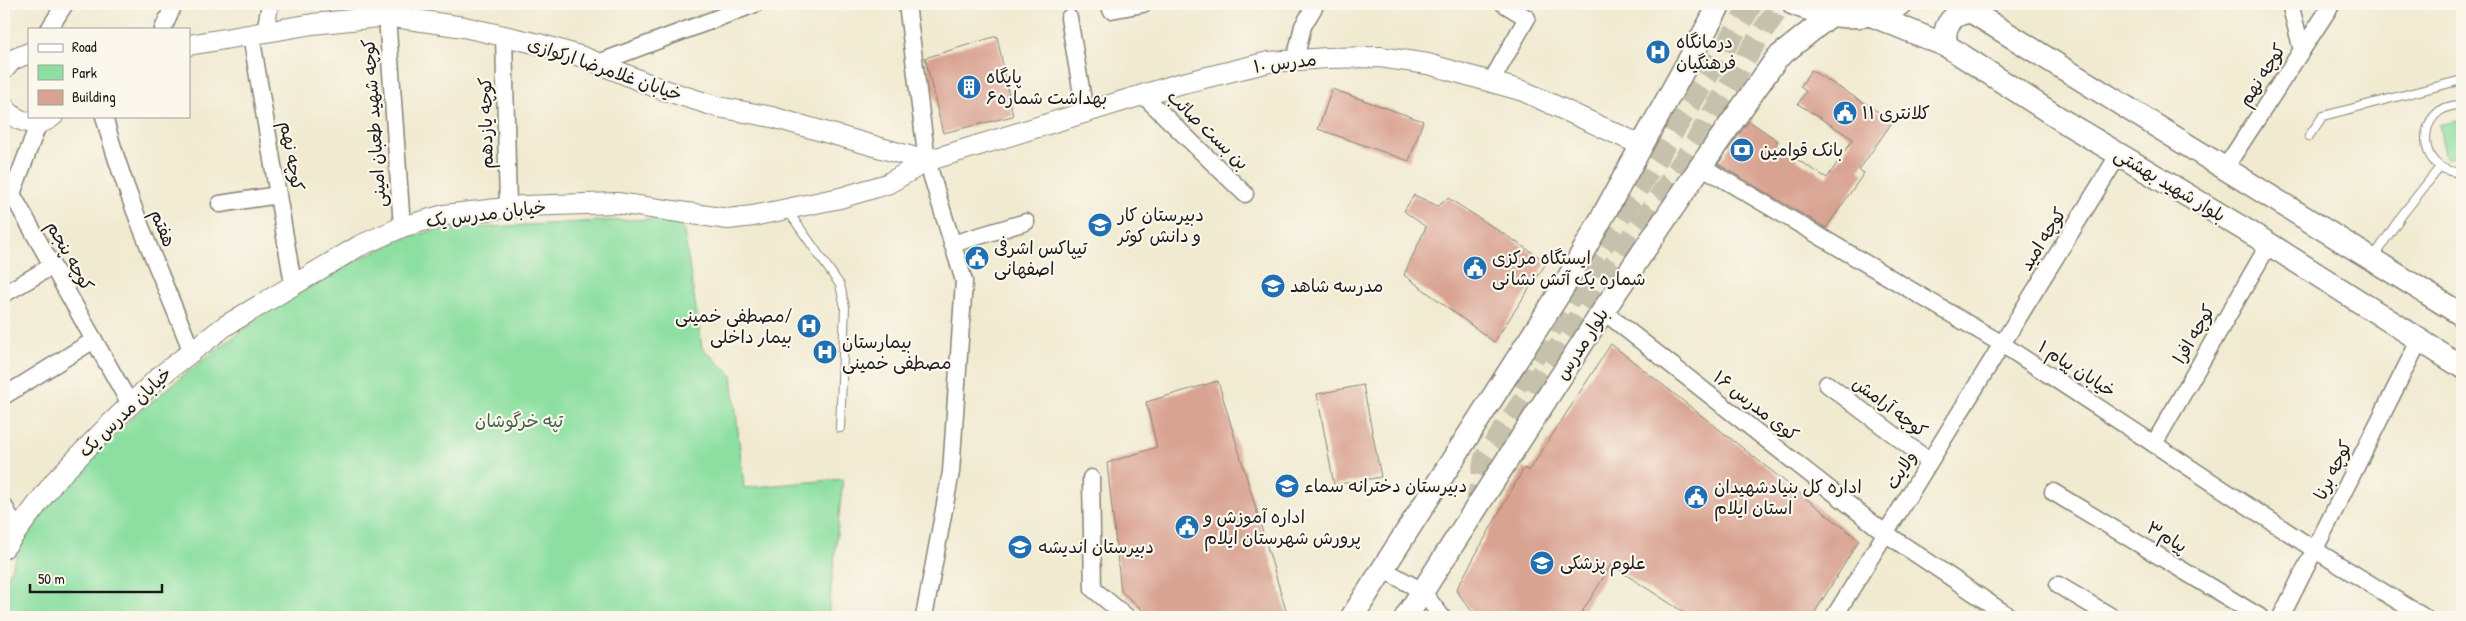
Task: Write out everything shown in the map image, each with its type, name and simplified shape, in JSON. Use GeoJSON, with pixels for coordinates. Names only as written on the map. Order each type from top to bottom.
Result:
{"type":"FeatureCollection","features":[{"type":"Feature","properties":{"kind":"main road"},"geometry":{"type":"LineString","coordinates":[[1352,617],[1381,568],[1564,286],[1720,4]]}},
{"type":"Feature","properties":{"kind":"main road"},"geometry":{"type":"LineString","coordinates":[[1794,4],[1818,13],[1845,17],[1871,15],[1896,8],[1900,4]]}},
{"type":"Feature","properties":{"kind":"main road"},"geometry":{"type":"LineString","coordinates":[[1947,46],[1945,32],[1950,20],[1964,12],[1967,8],[2462,315]]}},
{"type":"Feature","properties":{"kind":"main road","name":"بلوار مدرس"},"geometry":{"type":"LineString","coordinates":[[1406,617],[1603,311],[1777,58],[1830,15]]}},
{"type":"Feature","properties":{"kind":"main road","name":"بلوار شهید بهشتی"},"geometry":{"type":"LineString","coordinates":[[1871,15],[1947,46],[2119,154],[2269,244],[2462,367]]}},
{"type":"Feature","properties":{"kind":"street"},"geometry":{"type":"LineString","coordinates":[[50,28],[65,4]]}},
{"type":"Feature","properties":{"kind":"street"},"geometry":{"type":"LineString","coordinates":[[163,28],[174,4]]}},
{"type":"Feature","properties":{"kind":"street","name":"کوچه نهم"},"geometry":{"type":"LineString","coordinates":[[270,4],[258,34],[278,195],[293,284]]}},
{"type":"Feature","properties":{"kind":"street"},"geometry":{"type":"LineString","coordinates":[[598,63],[755,4]]}},
{"type":"Feature","properties":{"kind":"street"},"geometry":{"type":"LineString","coordinates":[[906,4],[926,161],[964,281],[951,472],[924,617]]}},
{"type":"Feature","properties":{"kind":"street"},"geometry":{"type":"LineString","coordinates":[[1111,10],[1142,4]]}},
{"type":"Feature","properties":{"kind":"street"},"geometry":{"type":"LineString","coordinates":[[1295,60],[1302,26],[1316,4]]}},
{"type":"Feature","properties":{"kind":"street"},"geometry":{"type":"LineString","coordinates":[[1491,82],[1527,18],[1504,4]]}},
{"type":"Feature","properties":{"kind":"street"},"geometry":{"type":"LineString","coordinates":[[2290,4],[2302,50]]}},
{"type":"Feature","properties":{"kind":"street","name":"کوچه نهم"},"geometry":{"type":"LineString","coordinates":[[2225,168],[2332,4]]}},
{"type":"Feature","properties":{"kind":"street","name":"خیابان غلامرضا ارکوازی"},"geometry":{"type":"LineString","coordinates":[[190,46],[258,34],[360,12],[392,10],[539,44],[598,63],[658,88],[718,107],[772,117],[926,161]]}},
{"type":"Feature","properties":{"kind":"street","name":"کوچه شهید طعبان امینی"},"geometry":{"type":"LineString","coordinates":[[392,10],[402,227]]}},
{"type":"Feature","properties":{"kind":"street"},"geometry":{"type":"LineString","coordinates":[[1069,18],[1085,112]]}},
{"type":"Feature","properties":{"kind":"street","name":"کوچه یازدهم"},"geometry":{"type":"LineString","coordinates":[[504,36],[508,208]]}},
{"type":"Feature","properties":{"kind":"street","name":"مدرس ۱۰"},"geometry":{"type":"LineString","coordinates":[[926,161],[1143,95],[1269,62],[1380,57],[1428,64],[1523,91],[1642,145]]}},
{"type":"Feature","properties":{"kind":"street","name":"بن بست صائب"},"geometry":{"type":"LineString","coordinates":[[1143,95],[1244,194]]}},
{"type":"Feature","properties":{"kind":"street"},"geometry":{"type":"LineString","coordinates":[[4,106],[13,116],[21,121],[46,119]]}},
{"type":"Feature","properties":{"kind":"street","name":"هفتم"},"geometry":{"type":"LineString","coordinates":[[105,118],[113,151],[132,204],[192,352]]}},
{"type":"Feature","properties":{"kind":"street","name":"کوچه پنجم"},"geometry":{"type":"LineString","coordinates":[[46,119],[12,194],[130,404]]}},
{"type":"Feature","properties":{"kind":"street","name":"کوچه امید"},"geometry":{"type":"LineString","coordinates":[[2002,344],[2119,154]]}},
{"type":"Feature","properties":{"kind":"street","name":"خیابان مدرس یک"},"geometry":{"type":"LineString","coordinates":[[4,548],[55,482],[130,404],[159,377],[225,326],[293,284],[359,246],[402,227],[444,215],[508,208],[617,203],[728,219],[840,198],[886,184],[926,161]]}},
{"type":"Feature","properties":{"kind":"street","name":"خیابان پیام ۱"},"geometry":{"type":"LineString","coordinates":[[1701,166],[2002,344],[2315,550],[2424,617]]}},
{"type":"Feature","properties":{"kind":"street"},"geometry":{"type":"LineString","coordinates":[[220,204],[278,195]]}},
{"type":"Feature","properties":{"kind":"street"},"geometry":{"type":"LineString","coordinates":[[952,244],[1026,222]]}},
{"type":"Feature","properties":{"kind":"street","name":"کوچه افرا"},"geometry":{"type":"LineString","coordinates":[[2154,444],[2269,244]]}},
{"type":"Feature","properties":{"kind":"street"},"geometry":{"type":"LineString","coordinates":[[4,294],[52,266]]}},
{"type":"Feature","properties":{"kind":"street","name":"کوی مدرس ۱۶"},"geometry":{"type":"LineString","coordinates":[[1603,311],[1885,534],[2010,617]]}},
{"type":"Feature","properties":{"kind":"street"},"geometry":{"type":"LineString","coordinates":[[4,396],[94,340]]}},
{"type":"Feature","properties":{"kind":"street","name":"کوچه برنا"},"geometry":{"type":"LineString","coordinates":[[2281,617],[2419,341]]}},
{"type":"Feature","properties":{"kind":"street","name":"ولایت"},"geometry":{"type":"LineString","coordinates":[[1834,617],[2002,344]]}},
{"type":"Feature","properties":{"kind":"street","name":"کوچه آرامش"},"geometry":{"type":"LineString","coordinates":[[1827,384],[1929,462]]}},
{"type":"Feature","properties":{"kind":"street"},"geometry":{"type":"LineString","coordinates":[[1091,478],[1093,589],[1127,617]]}},
{"type":"Feature","properties":{"kind":"street","name":"پیام۳"},"geometry":{"type":"LineString","coordinates":[[2053,492],[2260,617]]}},
{"type":"Feature","properties":{"kind":"street"},"geometry":{"type":"LineString","coordinates":[[4,506],[17,530]]}},
{"type":"Feature","properties":{"kind":"street"},"geometry":{"type":"LineString","coordinates":[[1381,568],[1422,591],[1442,617]]}},
{"type":"Feature","properties":{"kind":"street"},"geometry":{"type":"LineString","coordinates":[[2058,585],[2112,617]]}},
{"type":"Feature","properties":{"kind":"lane"},"geometry":{"type":"LineString","coordinates":[[2309,136],[2324,116],[2462,80]]}},
{"type":"Feature","properties":{"kind":"lane"},"geometry":{"type":"LineString","coordinates":[[2462,106],[2443,109],[2434,116],[2428,125],[2425,137],[2426,148],[2432,159],[2440,167],[2450,172],[2462,172]]}},
{"type":"Feature","properties":{"kind":"lane"},"geometry":{"type":"LineString","coordinates":[[2372,260],[2402,215],[2440,167]]}},
{"type":"Feature","properties":{"kind":"lane"},"geometry":{"type":"LineString","coordinates":[[786,209],[840,285],[845,307],[840,428]]}},
{"type":"Feature","properties":{"kind":"green space"},"geometry":{"type":"Polygon","coordinates":[[[2462,120],[2462,155],[2446,159],[2439,125],[2462,120]]]}},
{"type":"Feature","properties":{"kind":"green space","name":"تپه خرگوشان"},"geometry":{"type":"Polygon","coordinates":[[[682,219],[702,348],[732,375],[744,488],[843,479],[828,617],[4,617],[4,585],[22,543],[63,488],[131,419],[185,374],[261,316],[339,269],[399,240],[436,230],[621,220],[682,219]]]}},
{"type":"Feature","properties":{"kind":"building","name":"پایگاه بهداشت شماره۶"},"geometry":{"type":"Polygon","coordinates":[[[997,36],[1013,116],[943,133],[925,58],[997,36]]]}},
{"type":"Feature","properties":{"kind":"building"},"geometry":{"type":"Polygon","coordinates":[[[1811,70],[1893,121],[1859,170],[1864,173],[1826,228],[1718,164],[1749,121],[1778,141],[1775,146],[1827,178],[1853,139],[1798,104],[1806,91],[1800,87],[1811,70]]]}},
{"type":"Feature","properties":{"kind":"building"},"geometry":{"type":"Polygon","coordinates":[[[1332,89],[1423,121],[1409,161],[1318,129],[1332,89]]]}},
{"type":"Feature","properties":{"kind":"building","name":"ایستگاه مرکزی شماره یک آتش نشانی"},"geometry":{"type":"Polygon","coordinates":[[[1414,195],[1438,206],[1448,198],[1547,262],[1494,342],[1404,275],[1426,227],[1404,211],[1414,195]]]}},
{"type":"Feature","properties":{"kind":"building","name":"اداره کل بنیادشهیدان استان ایلام"},"geometry":{"type":"Polygon","coordinates":[[[1611,344],[1859,540],[1812,617],[1691,617],[1611,565],[1579,617],[1476,617],[1456,590],[1524,468],[1529,471],[1611,344]]]}},
{"type":"Feature","properties":{"kind":"building","name":"اداره آموزش و پرورش شهرستان ایلام"},"geometry":{"type":"Polygon","coordinates":[[[1218,381],[1288,617],[1150,617],[1121,591],[1107,463],[1157,447],[1146,402],[1218,381]]]}},
{"type":"Feature","properties":{"kind":"building"},"geometry":{"type":"Polygon","coordinates":[[[1363,385],[1381,477],[1334,485],[1317,394],[1363,385]]]}},
{"type":"Feature","properties":{"kind":"tunnel"},"geometry":{"type":"LineString","coordinates":[[1516,386],[1752,4]]}},
{"type":"Feature","properties":{"kind":"tunnel"},"geometry":{"type":"LineString","coordinates":[[1476,508],[1485,458],[1694,145],[1750,51],[1781,4]]}},
{"type":"Feature","properties":{"kind":"place","name":"درمانگاه فرهنگیان"},"geometry":{"type":"Point","coordinates":[1658,52]}},
{"type":"Feature","properties":{"kind":"place","name":"پایگاه بهداشت شماره۶"},"geometry":{"type":"Point","coordinates":[969,87]}},
{"type":"Feature","properties":{"kind":"place","name":"کلانتری ۱۱"},"geometry":{"type":"Point","coordinates":[1845,113]}},
{"type":"Feature","properties":{"kind":"place","name":"بانک قوامین"},"geometry":{"type":"Point","coordinates":[1742,150]}},
{"type":"Feature","properties":{"kind":"place","name":"دبیرستان کار و دانش کوثر"},"geometry":{"type":"Point","coordinates":[1100,225]}},
{"type":"Feature","properties":{"kind":"place","name":"تیپاکس اشرفی اصفهانی"},"geometry":{"type":"Point","coordinates":[977,258]}},
{"type":"Feature","properties":{"kind":"place","name":"ایستگاه مرکزی شماره یک آتش نشانی"},"geometry":{"type":"Point","coordinates":[1475,268]}},
{"type":"Feature","properties":{"kind":"place","name":"مدرسه شاهد"},"geometry":{"type":"Point","coordinates":[1273,286]}},
{"type":"Feature","properties":{"kind":"place","name":"مصطفی خمینی/ بیمار داخلی"},"geometry":{"type":"Point","coordinates":[809,326]}},
{"type":"Feature","properties":{"kind":"place","name":"بیمارستان مصطفی خمینی"},"geometry":{"type":"Point","coordinates":[825,352]}},
{"type":"Feature","properties":{"kind":"place","name":"دبیرستان دخترانه سماء"},"geometry":{"type":"Point","coordinates":[1287,486]}},
{"type":"Feature","properties":{"kind":"place","name":"اداره کل بنیادشهیدان استان ایلام"},"geometry":{"type":"Point","coordinates":[1696,497]}},
{"type":"Feature","properties":{"kind":"place","name":"اداره آموزش و پرورش شهرستان ایلام"},"geometry":{"type":"Point","coordinates":[1187,527]}},
{"type":"Feature","properties":{"kind":"place","name":"دبیرستان اندیشه"},"geometry":{"type":"Point","coordinates":[1020,547]}},
{"type":"Feature","properties":{"kind":"place","name":"علوم پزشکی"},"geometry":{"type":"Point","coordinates":[1542,563]}}]}
